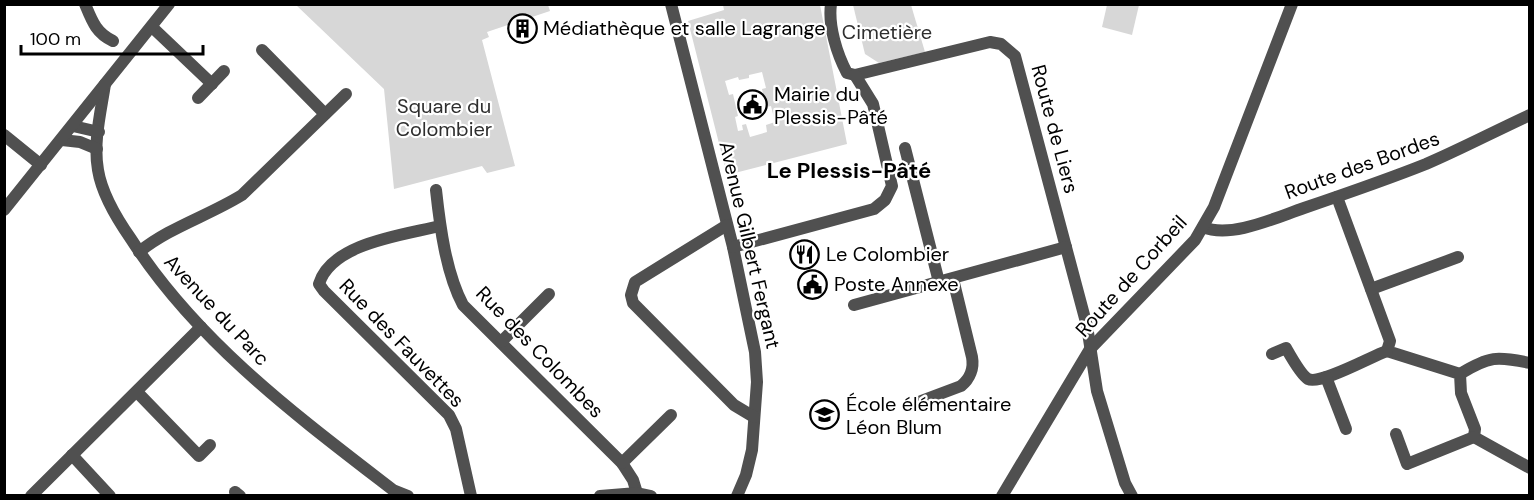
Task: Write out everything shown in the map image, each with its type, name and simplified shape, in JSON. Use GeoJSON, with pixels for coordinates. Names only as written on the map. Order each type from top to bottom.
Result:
{"type":"FeatureCollection","features":[{"type":"Feature","properties":{"kind":"street"},"geometry":{"type":"LineString","coordinates":[[85,4],[96,28],[113,41]]}},
{"type":"Feature","properties":{"kind":"street"},"geometry":{"type":"LineString","coordinates":[[4,210],[169,4]]}},
{"type":"Feature","properties":{"kind":"street","name":"Avenue Gilbert Fergant"},"geometry":{"type":"LineString","coordinates":[[671,4],[733,247],[755,352],[757,382],[752,450],[738,495]]}},
{"type":"Feature","properties":{"kind":"street"},"geometry":{"type":"LineString","coordinates":[[733,247],[874,209],[885,200],[892,186],[873,104],[855,75],[847,73],[841,61],[830,13],[831,4]]}},
{"type":"Feature","properties":{"kind":"street","name":"Route de Corbeil"},"geometry":{"type":"LineString","coordinates":[[1002,495],[1090,349],[1176,262],[1203,227],[1214,207],[1292,4]]}},
{"type":"Feature","properties":{"kind":"street"},"geometry":{"type":"LineString","coordinates":[[152,27],[212,84]]}},
{"type":"Feature","properties":{"kind":"street","name":"Route de Liers"},"geometry":{"type":"LineString","coordinates":[[855,75],[990,42],[1001,44],[1009,49],[1018,65],[1087,326],[1100,401],[1125,483],[1132,495]]}},
{"type":"Feature","properties":{"kind":"street"},"geometry":{"type":"LineString","coordinates":[[262,50],[325,114]]}},
{"type":"Feature","properties":{"kind":"street"},"geometry":{"type":"LineString","coordinates":[[198,98],[224,71]]}},
{"type":"Feature","properties":{"kind":"street","name":"Avenue du Parc"},"geometry":{"type":"LineString","coordinates":[[105,84],[97,149],[98,171],[118,220],[158,281],[244,370],[297,416],[390,492],[408,495]]}},
{"type":"Feature","properties":{"kind":"street"},"geometry":{"type":"LineString","coordinates":[[139,252],[183,223],[242,195],[346,94]]}},
{"type":"Feature","properties":{"kind":"street","name":"Route des Bordes"},"geometry":{"type":"LineString","coordinates":[[1203,227],[1211,231],[1247,227],[1424,164],[1530,115]]}},
{"type":"Feature","properties":{"kind":"street"},"geometry":{"type":"LineString","coordinates":[[73,126],[99,132]]}},
{"type":"Feature","properties":{"kind":"street"},"geometry":{"type":"LineString","coordinates":[[4,135],[41,165]]}},
{"type":"Feature","properties":{"kind":"street"},"geometry":{"type":"LineString","coordinates":[[62,140],[81,142],[97,149]]}},
{"type":"Feature","properties":{"kind":"street"},"geometry":{"type":"LineString","coordinates":[[905,148],[939,282]]}},
{"type":"Feature","properties":{"kind":"street","name":"Rue des Colombes"},"geometry":{"type":"LineString","coordinates":[[436,190],[440,226],[456,291],[463,305],[622,463],[633,480],[637,493]]}},
{"type":"Feature","properties":{"kind":"street"},"geometry":{"type":"LineString","coordinates":[[1337,196],[1390,341],[1388,351]]}},
{"type":"Feature","properties":{"kind":"street"},"geometry":{"type":"LineString","coordinates":[[727,225],[635,282],[631,295],[633,303],[734,405],[754,417]]}},
{"type":"Feature","properties":{"kind":"street","name":"Rue des Fauvettes"},"geometry":{"type":"LineString","coordinates":[[440,226],[348,251],[322,275],[319,284],[449,416],[456,429],[471,495]]}},
{"type":"Feature","properties":{"kind":"street"},"geometry":{"type":"LineString","coordinates":[[854,305],[1066,247]]}},
{"type":"Feature","properties":{"kind":"street"},"geometry":{"type":"LineString","coordinates":[[1371,289],[1458,257]]}},
{"type":"Feature","properties":{"kind":"street"},"geometry":{"type":"LineString","coordinates":[[921,401],[961,386],[966,382],[972,369],[972,357],[953,279]]}},
{"type":"Feature","properties":{"kind":"street"},"geometry":{"type":"LineString","coordinates":[[501,342],[549,294]]}},
{"type":"Feature","properties":{"kind":"street"},"geometry":{"type":"LineString","coordinates":[[31,495],[201,327]]}},
{"type":"Feature","properties":{"kind":"street"},"geometry":{"type":"LineString","coordinates":[[1272,354],[1286,348],[1308,379],[1314,380],[1388,351],[1460,374],[1493,359],[1503,357],[1530,363]]}},
{"type":"Feature","properties":{"kind":"street"},"geometry":{"type":"LineString","coordinates":[[1460,374],[1461,393],[1475,429],[1474,437]]}},
{"type":"Feature","properties":{"kind":"street"},"geometry":{"type":"LineString","coordinates":[[1326,377],[1346,429]]}},
{"type":"Feature","properties":{"kind":"street"},"geometry":{"type":"LineString","coordinates":[[137,392],[199,456],[210,445]]}},
{"type":"Feature","properties":{"kind":"street"},"geometry":{"type":"LineString","coordinates":[[622,463],[671,415]]}},
{"type":"Feature","properties":{"kind":"street"},"geometry":{"type":"LineString","coordinates":[[1396,434],[1407,464],[1474,437]]}},
{"type":"Feature","properties":{"kind":"street"},"geometry":{"type":"LineString","coordinates":[[1474,437],[1530,470],[1530,479]]}},
{"type":"Feature","properties":{"kind":"street"},"geometry":{"type":"LineString","coordinates":[[72,455],[110,495]]}},
{"type":"Feature","properties":{"kind":"street"},"geometry":{"type":"LineString","coordinates":[[600,495],[637,493],[651,495]]}},
{"type":"Feature","properties":{"kind":"green space","name":"Square du Colombier"},"geometry":{"type":"Polygon","coordinates":[[[296,5],[548,5],[550,11],[487,32],[489,37],[482,40],[515,166],[487,173],[482,166],[394,189],[384,89],[296,5]]]}},
{"type":"Feature","properties":{"kind":"green space"},"geometry":{"type":"Polygon","coordinates":[[[723,5],[820,5],[847,144],[727,175],[688,21],[724,10],[723,5]],[[762,72],[749,75],[749,78],[739,80],[738,77],[725,81],[729,95],[733,94],[738,116],[735,117],[738,131],[743,130],[742,125],[746,124],[750,137],[767,132],[766,125],[775,122],[771,106],[766,107],[762,89],[766,88],[762,72]]]}},
{"type":"Feature","properties":{"kind":"green space","name":"Cimetière"},"geometry":{"type":"Polygon","coordinates":[[[853,5],[911,5],[925,52],[879,63],[865,54],[853,5]]]}},
{"type":"Feature","properties":{"kind":"green space"},"geometry":{"type":"Polygon","coordinates":[[[1107,5],[1139,5],[1132,35],[1102,27],[1107,5]]]}},
{"type":"Feature","properties":{"kind":"place","name":"Médiathèque et salle Lagrange"},"geometry":{"type":"Point","coordinates":[522,28]}},
{"type":"Feature","properties":{"kind":"place","name":"Mairie du Plessis-Pâté"},"geometry":{"type":"Point","coordinates":[753,105]}},
{"type":"Feature","properties":{"kind":"place","name":"Le Colombier"},"geometry":{"type":"Point","coordinates":[805,254]}},
{"type":"Feature","properties":{"kind":"place","name":"Poste Annexe"},"geometry":{"type":"Point","coordinates":[813,284]}},
{"type":"Feature","properties":{"kind":"place","name":"École élémentaire Léon Blum"},"geometry":{"type":"Point","coordinates":[825,415]}},
{"type":"Feature","properties":{"kind":"district","name":"Le Plessis-Pâté"},"geometry":{"type":"Point","coordinates":[849,170]}}]}
